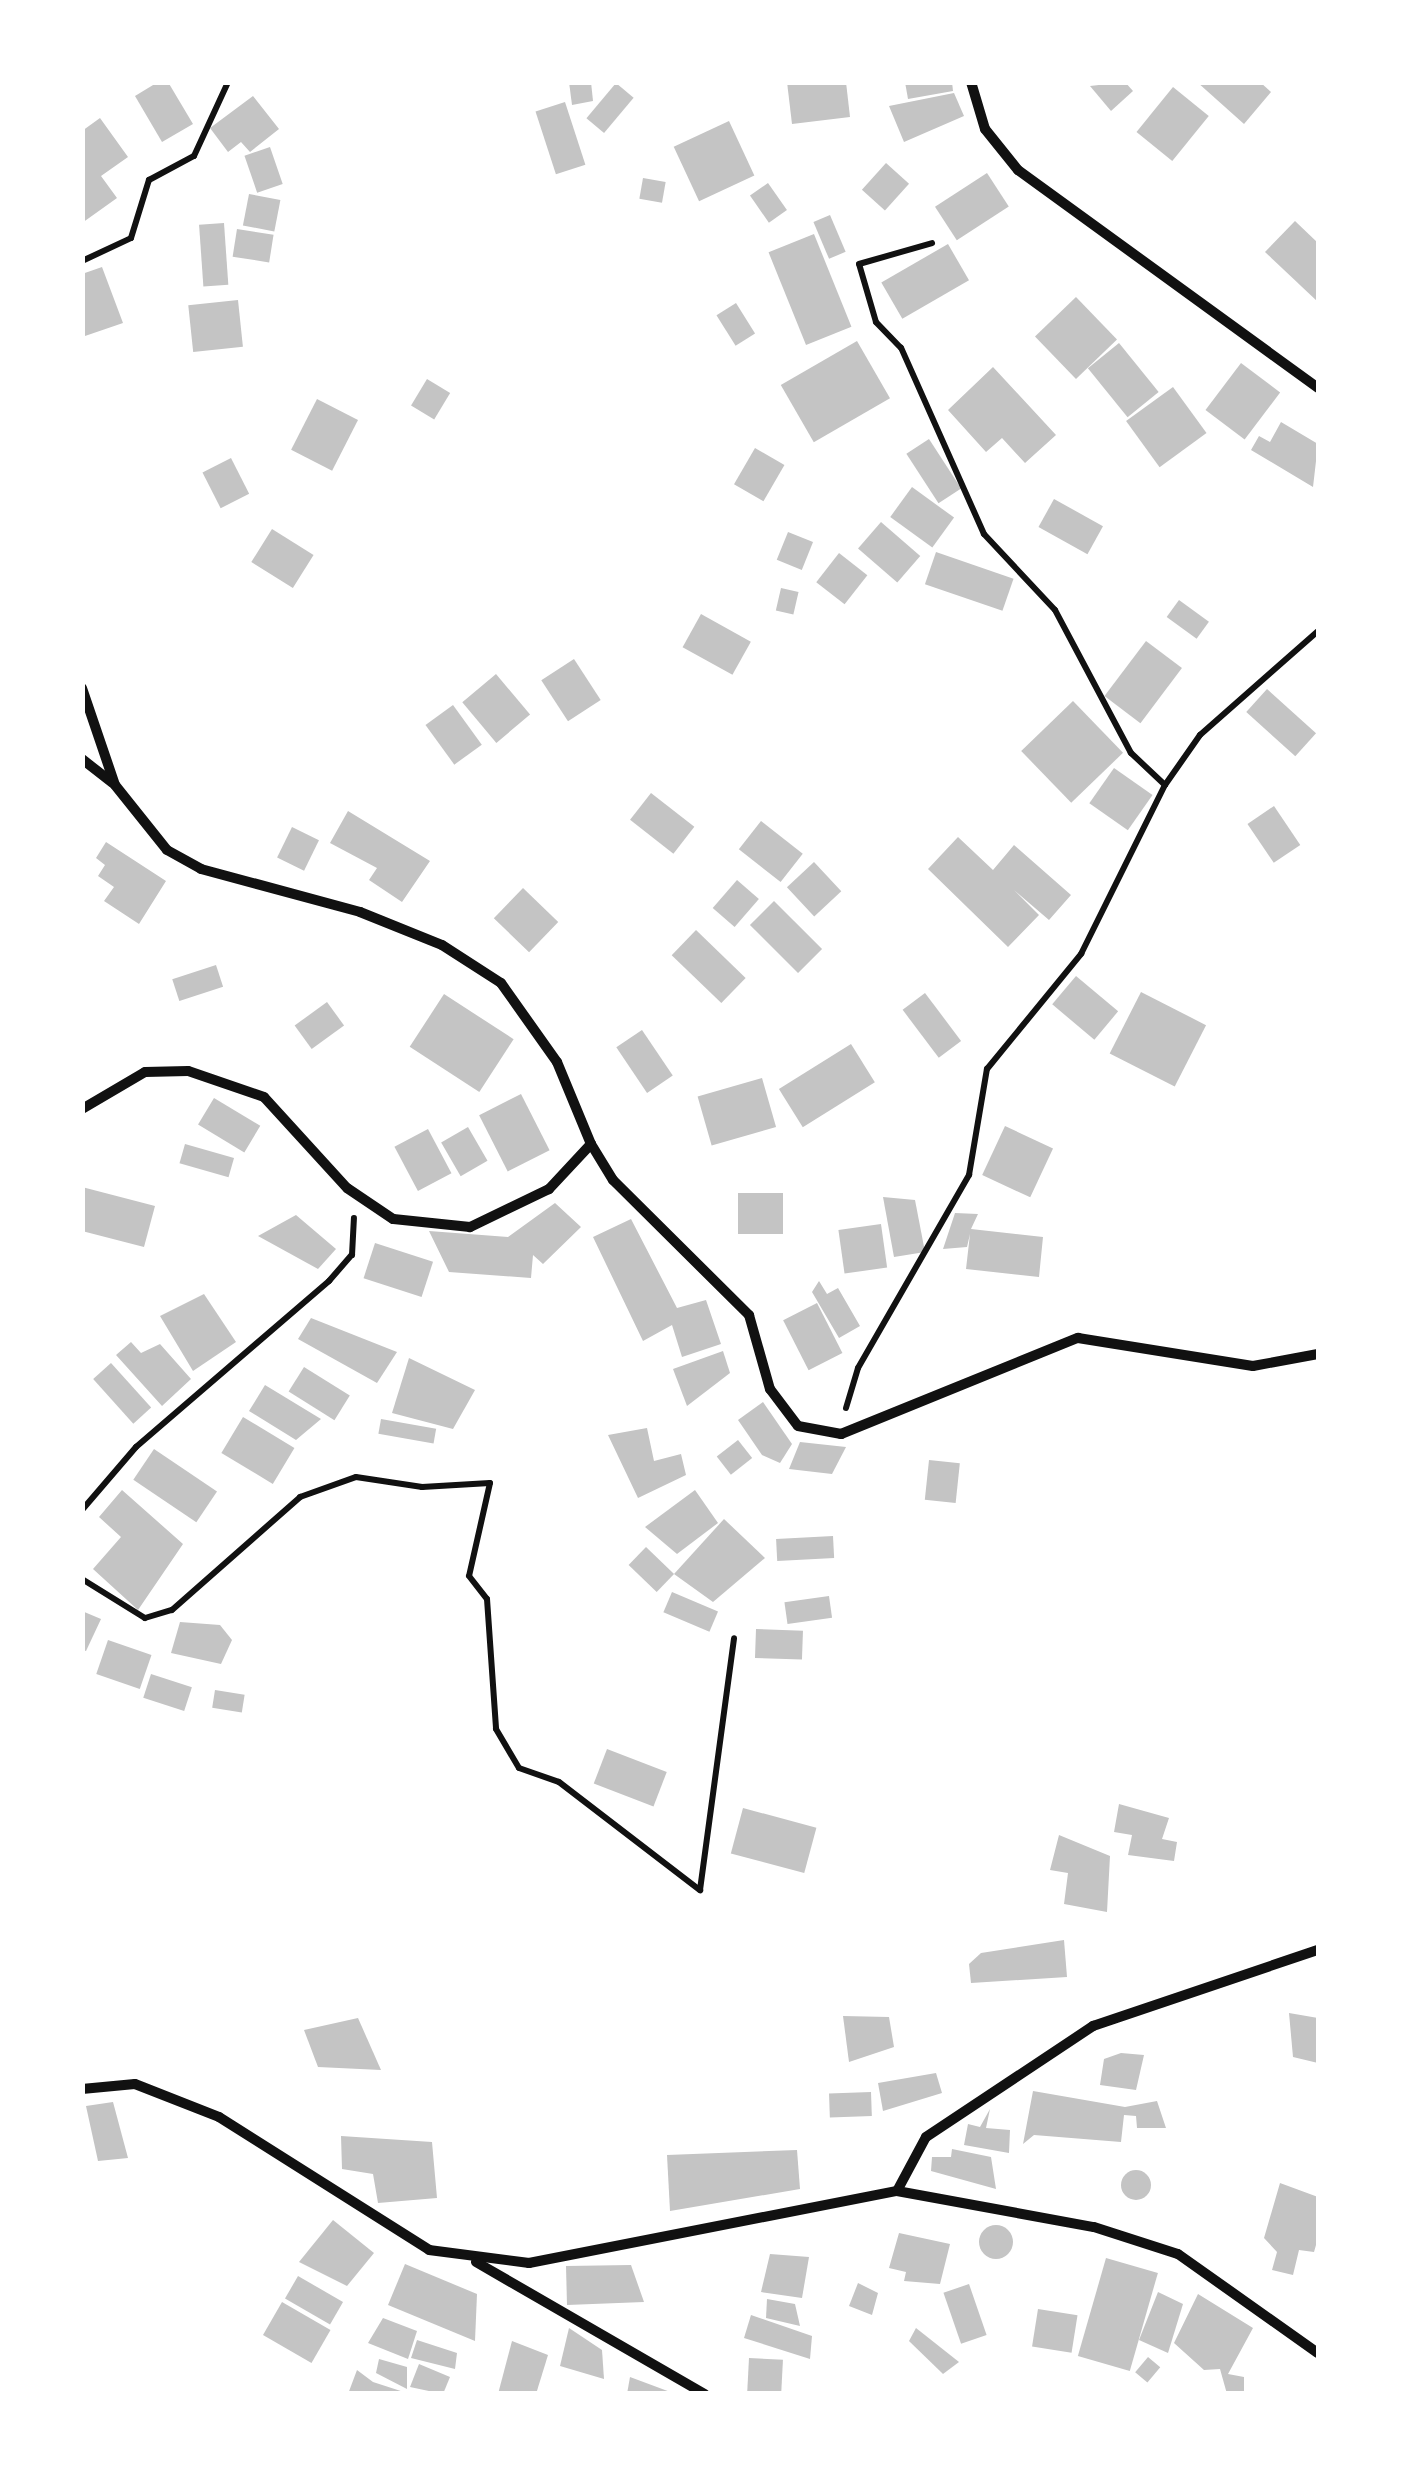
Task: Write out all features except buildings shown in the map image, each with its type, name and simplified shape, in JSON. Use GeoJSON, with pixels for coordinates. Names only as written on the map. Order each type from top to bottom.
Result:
{"type":"FeatureCollection","features":[{"type":"Feature","properties":{"kind":"street"},"geometry":{"type":"LineString","coordinates":[[971,82],[985,129],[1018,170],[1318,388]]}},
{"type":"Feature","properties":{"kind":"street"},"geometry":{"type":"LineString","coordinates":[[82,688],[115,785]]}},
{"type":"Feature","properties":{"kind":"street"},"geometry":{"type":"LineString","coordinates":[[82,759],[115,785],[167,850],[200,869],[360,912],[442,946],[501,983],[557,1062],[591,1144],[613,1180],[749,1316],[770,1388],[798,1426],[841,1434],[1078,1338],[1253,1366],[1318,1354]]}},
{"type":"Feature","properties":{"kind":"street"},"geometry":{"type":"LineString","coordinates":[[82,1109],[145,1072],[188,1070],[264,1097],[348,1188],[393,1219],[470,1227],[549,1189],[591,1144]]}},
{"type":"Feature","properties":{"kind":"street"},"geometry":{"type":"LineString","coordinates":[[897,2191],[926,2137],[1093,2026],[1318,1950]]}},
{"type":"Feature","properties":{"kind":"street"},"geometry":{"type":"LineString","coordinates":[[82,2089],[135,2084],[219,2117],[429,2250],[473,2260],[705,2394]]}},
{"type":"Feature","properties":{"kind":"street"},"geometry":{"type":"LineString","coordinates":[[473,2260],[628,2248],[897,2191],[1094,2226],[1178,2254],[1318,2353]]}},
{"type":"Feature","properties":{"kind":"path"},"geometry":{"type":"LineString","coordinates":[[82,261],[130,238],[149,180],[194,156],[228,82]]}},
{"type":"Feature","properties":{"kind":"path"},"geometry":{"type":"LineString","coordinates":[[932,243],[859,264],[876,322],[901,348],[984,534],[1055,610],[1131,753],[1165,785]]}},
{"type":"Feature","properties":{"kind":"path"},"geometry":{"type":"LineString","coordinates":[[841,1434],[858,1368],[969,1175],[987,1068],[1081,954],[1165,785],[1200,735],[1318,631]]}},
{"type":"Feature","properties":{"kind":"path"},"geometry":{"type":"LineString","coordinates":[[82,1510],[136,1447],[352,1255],[348,1188]]}},
{"type":"Feature","properties":{"kind":"path"},"geometry":{"type":"LineString","coordinates":[[82,1579],[145,1618],[172,1610],[300,1497],[356,1476],[422,1487],[490,1483],[469,1576],[487,1599],[496,1728],[519,1768],[558,1782],[700,1890],[734,1638]]}}]}
